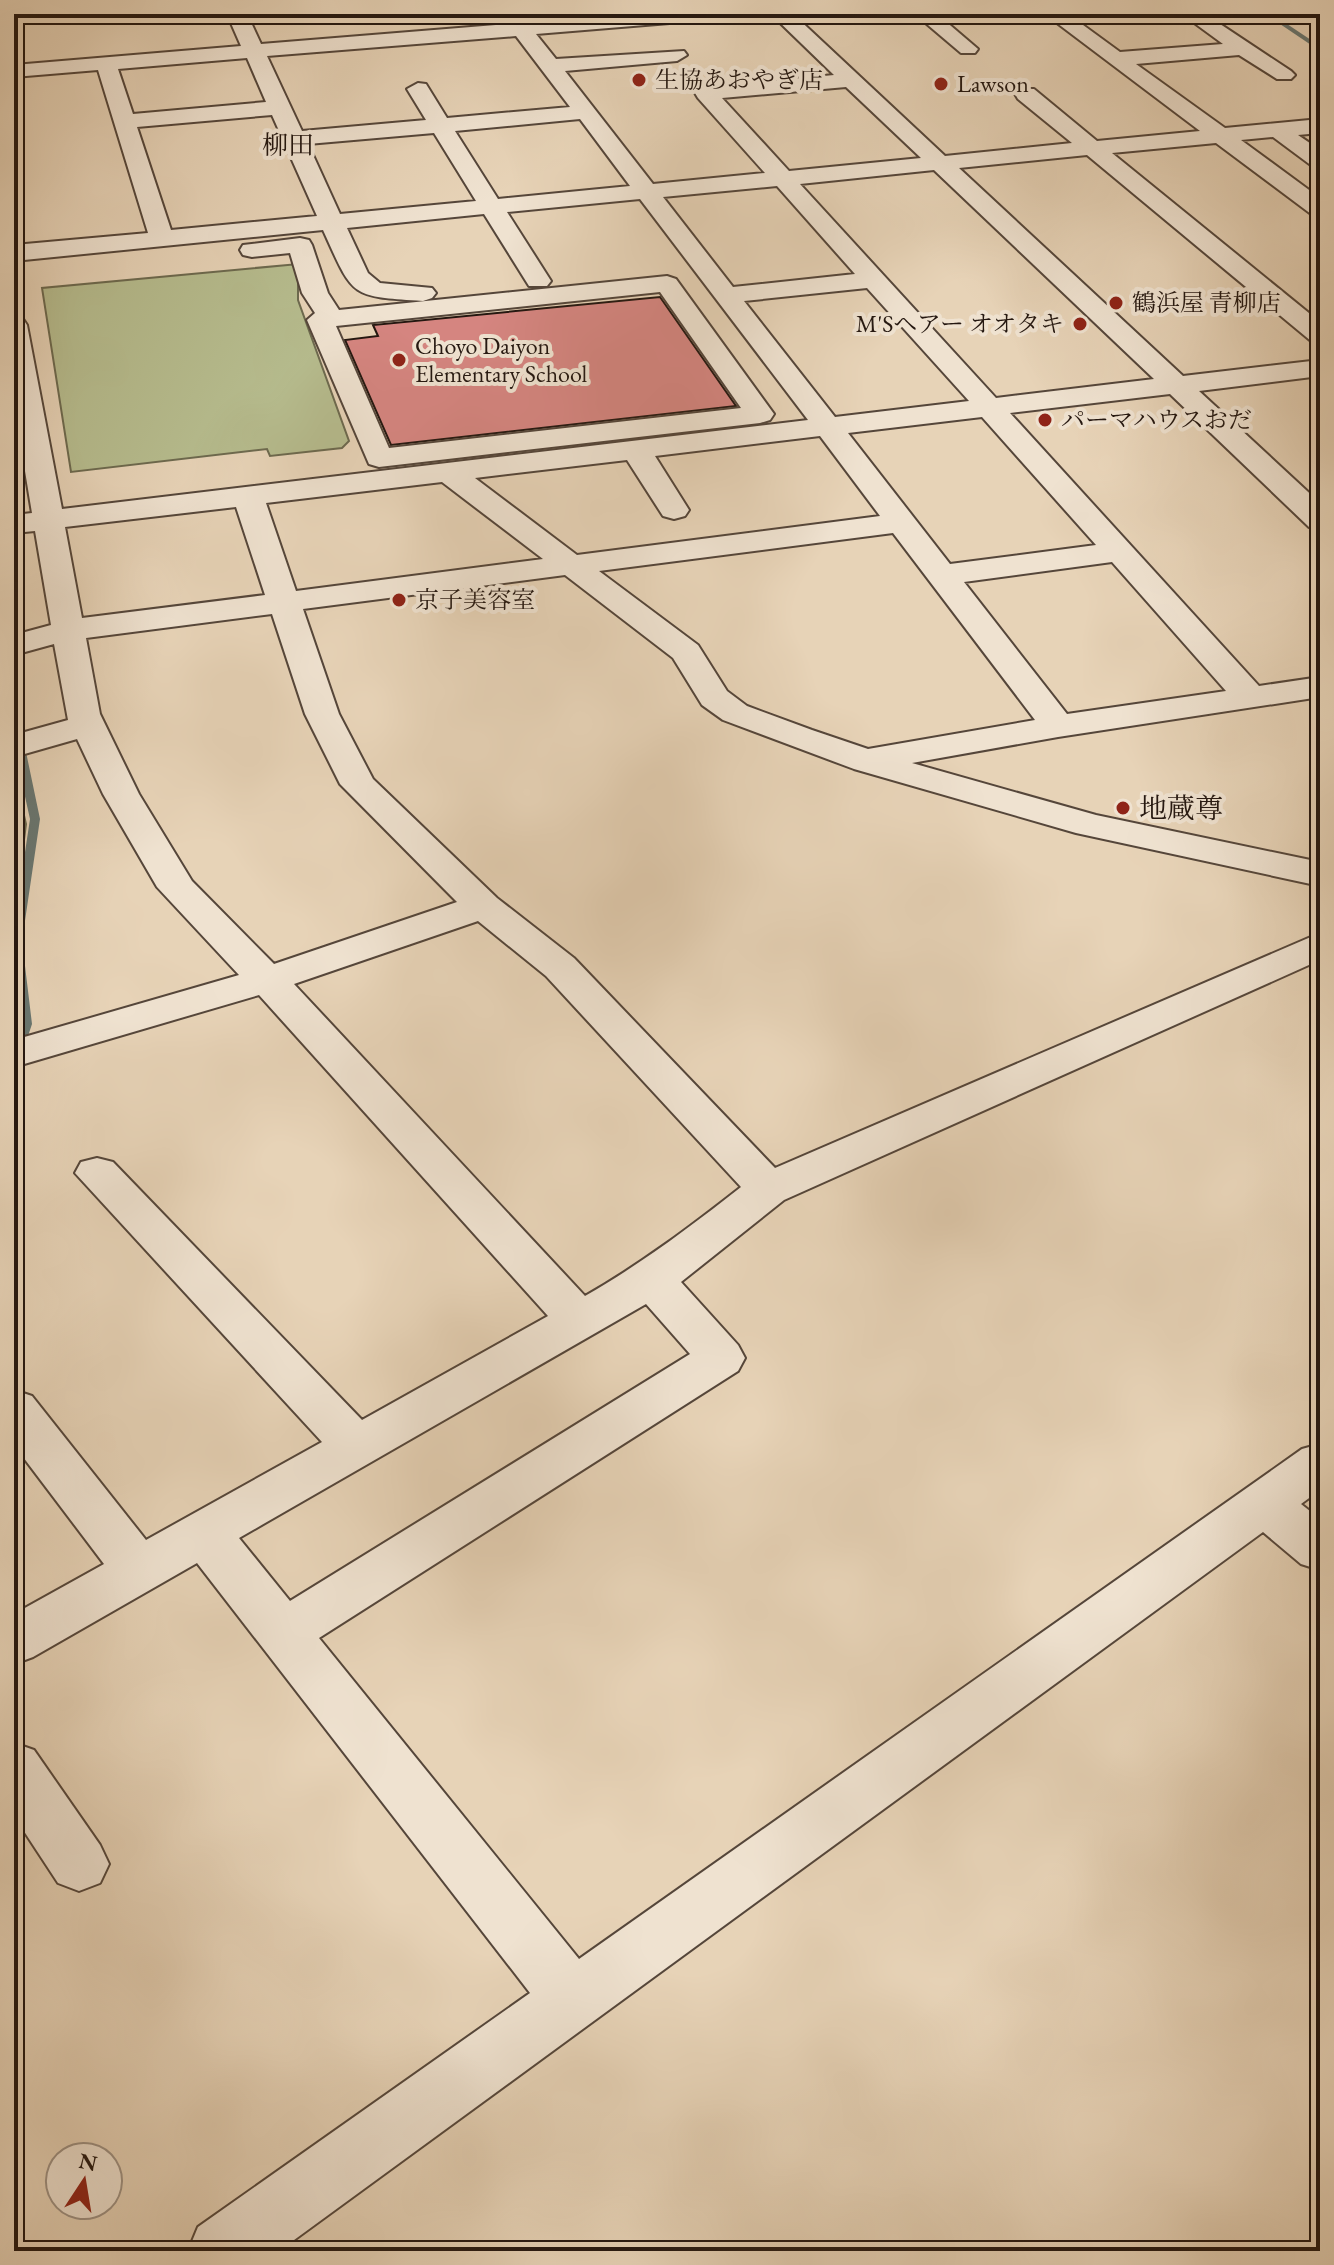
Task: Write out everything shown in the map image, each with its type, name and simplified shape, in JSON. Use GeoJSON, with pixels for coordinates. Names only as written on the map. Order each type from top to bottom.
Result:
{"type":"FeatureCollection","features":[{"type":"Feature","properties":{"kind":"street"},"geometry":{"type":"LineString","coordinates":[[237,14],[351,262],[364,283],[373,290],[424,293],[704,263]]}},
{"type":"Feature","properties":{"kind":"street"},"geometry":{"type":"LineString","coordinates":[[14,71],[254,51],[385,34],[516,22],[706,14]]}},
{"type":"Feature","properties":{"kind":"street"},"geometry":{"type":"LineString","coordinates":[[781,14],[1320,520]]}},
{"type":"Feature","properties":{"kind":"street"},"geometry":{"type":"LineString","coordinates":[[925,14],[968,49]]}},
{"type":"Feature","properties":{"kind":"street"},"geometry":{"type":"LineString","coordinates":[[1055,14],[1320,209]]}},
{"type":"Feature","properties":{"kind":"street"},"geometry":{"type":"LineString","coordinates":[[1192,14],[1284,75]]}},
{"type":"Feature","properties":{"kind":"street"},"geometry":{"type":"LineString","coordinates":[[551,66],[677,55],[640,17]]}},
{"type":"Feature","properties":{"kind":"street"},"geometry":{"type":"LineString","coordinates":[[516,22],[904,522],[1058,726]]}},
{"type":"Feature","properties":{"kind":"street"},"geometry":{"type":"LineString","coordinates":[[1116,59],[1243,48]]}},
{"type":"Feature","properties":{"kind":"street"},"geometry":{"type":"LineString","coordinates":[[106,63],[162,239]]}},
{"type":"Feature","properties":{"kind":"street"},"geometry":{"type":"LineString","coordinates":[[852,80],[706,93],[1250,697]]}},
{"type":"Feature","properties":{"kind":"street"},"geometry":{"type":"LineString","coordinates":[[418,89],[538,281]]}},
{"type":"Feature","properties":{"kind":"street"},"geometry":{"type":"LineString","coordinates":[[1026,94],[1320,335]]}},
{"type":"Feature","properties":{"kind":"street"},"geometry":{"type":"LineString","coordinates":[[124,121],[278,108]]}},
{"type":"Feature","properties":{"kind":"street"},"geometry":{"type":"LineString","coordinates":[[293,139],[587,112]]}},
{"type":"Feature","properties":{"kind":"street"},"geometry":{"type":"LineString","coordinates":[[14,253],[1320,126]]}},
{"type":"Feature","properties":{"kind":"street"},"geometry":{"type":"LineString","coordinates":[[1277,130],[1320,161]]}},
{"type":"Feature","properties":{"kind":"street"},"geometry":{"type":"LineString","coordinates":[[188,236],[194,255],[300,245],[315,293],[332,319]]}},
{"type":"Feature","properties":{"kind":"street"},"geometry":{"type":"LineString","coordinates":[[309,266],[351,262]]}},
{"type":"Feature","properties":{"kind":"street"},"geometry":{"type":"LineString","coordinates":[[728,295],[876,279]]}},
{"type":"Feature","properties":{"kind":"street"},"geometry":{"type":"LineString","coordinates":[[667,284],[760,414],[735,427],[636,450],[434,466],[379,458],[320,320],[332,319],[667,284]]}},
{"type":"Feature","properties":{"kind":"street"},"geometry":{"type":"LineString","coordinates":[[14,325],[31,522],[69,630],[86,726],[121,794],[176,887],[267,980],[580,1321]]}},
{"type":"Feature","properties":{"kind":"street"},"geometry":{"type":"LineString","coordinates":[[31,522],[132,496],[248,496],[434,466],[735,427],[830,426],[1320,368]]}},
{"type":"Feature","properties":{"kind":"street"},"geometry":{"type":"LineString","coordinates":[[636,450],[674,510]]}},
{"type":"Feature","properties":{"kind":"street"},"geometry":{"type":"LineString","coordinates":[[175,476],[376,453]]}},
{"type":"Feature","properties":{"kind":"street"},"geometry":{"type":"LineString","coordinates":[[434,466],[574,566],[686,652],[714,698],[735,713],[867,761],[1089,825],[1320,874]]}},
{"type":"Feature","properties":{"kind":"street"},"geometry":{"type":"LineString","coordinates":[[248,496],[322,714],[358,784],[483,906],[560,967],[768,1189]]}},
{"type":"Feature","properties":{"kind":"street"},"geometry":{"type":"LineString","coordinates":[[14,645],[69,630],[904,522]]}},
{"type":"Feature","properties":{"kind":"street"},"geometry":{"type":"LineString","coordinates":[[943,575],[1118,552]]}},
{"type":"Feature","properties":{"kind":"street"},"geometry":{"type":"LineString","coordinates":[[867,761],[1058,726],[1320,687]]}},
{"type":"Feature","properties":{"kind":"street"},"geometry":{"type":"LineString","coordinates":[[14,746],[86,726]]}},
{"type":"Feature","properties":{"kind":"street"},"geometry":{"type":"LineString","coordinates":[[14,1054],[267,980],[483,906]]}},
{"type":"Feature","properties":{"kind":"street"},"geometry":{"type":"LineString","coordinates":[[14,1641],[652,1279],[768,1189],[1320,945]]}},
{"type":"Feature","properties":{"kind":"street"},"geometry":{"type":"LineString","coordinates":[[97,1173],[357,1447]]}},
{"type":"Feature","properties":{"kind":"street"},"geometry":{"type":"LineString","coordinates":[[283,1633],[721,1358],[652,1279]]}},
{"type":"Feature","properties":{"kind":"street"},"geometry":{"type":"LineString","coordinates":[[14,1409],[139,1570]]}},
{"type":"Feature","properties":{"kind":"street"},"geometry":{"type":"LineString","coordinates":[[222,2251],[1320,1463]]}},
{"type":"Feature","properties":{"kind":"street"},"geometry":{"type":"LineString","coordinates":[[1264,1503],[1320,1549]]}},
{"type":"Feature","properties":{"kind":"street"},"geometry":{"type":"LineString","coordinates":[[204,1533],[574,2001]]}},
{"type":"Feature","properties":{"kind":"street"},"geometry":{"type":"LineString","coordinates":[[14,1768],[79,1864]]}},
{"type":"Feature","properties":{"kind":"green space"},"geometry":{"type":"Polygon","coordinates":[[[298,264],[298,300],[349,441],[342,448],[270,456],[267,449],[71,472],[42,288],[298,264]]]}},
{"type":"Feature","properties":{"kind":"green space"},"geometry":{"type":"Polygon","coordinates":[[[14,772],[26,824],[14,919],[14,772]]]}},
{"type":"Feature","properties":{"kind":"building"},"geometry":{"type":"Polygon","coordinates":[[[660,297],[736,406],[391,445],[345,340],[378,336],[373,325],[660,297]]]}},
{"type":"Feature","properties":{"kind":"waterway"},"geometry":{"type":"LineString","coordinates":[[1268,14],[1320,49]]}},
{"type":"Feature","properties":{"kind":"waterway"},"geometry":{"type":"LineString","coordinates":[[14,737],[21,752],[35,819],[17,941],[26,1024],[14,1060]]}},
{"type":"Feature","properties":{"kind":"place","name":"生協あおやぎ店"},"geometry":{"type":"Point","coordinates":[639,80]}},
{"type":"Feature","properties":{"kind":"place","name":"Lawson"},"geometry":{"type":"Point","coordinates":[941,84]}},
{"type":"Feature","properties":{"kind":"place","name":"鶴浜屋 青柳店"},"geometry":{"type":"Point","coordinates":[1116,303]}},
{"type":"Feature","properties":{"kind":"place","name":"M'Sヘアー オオタキ"},"geometry":{"type":"Point","coordinates":[1080,324]}},
{"type":"Feature","properties":{"kind":"place","name":"Choyo Daiyon Elementary School"},"geometry":{"type":"Point","coordinates":[399,360]}},
{"type":"Feature","properties":{"kind":"place","name":"パーマハウスおだ"},"geometry":{"type":"Point","coordinates":[1045,420]}},
{"type":"Feature","properties":{"kind":"place","name":"京子美容室"},"geometry":{"type":"Point","coordinates":[399,600]}},
{"type":"Feature","properties":{"kind":"place","name":"地蔵尊"},"geometry":{"type":"Point","coordinates":[1123,808]}},
{"type":"Feature","properties":{"kind":"district","name":"柳田"},"geometry":{"type":"Point","coordinates":[288,145]}}]}
